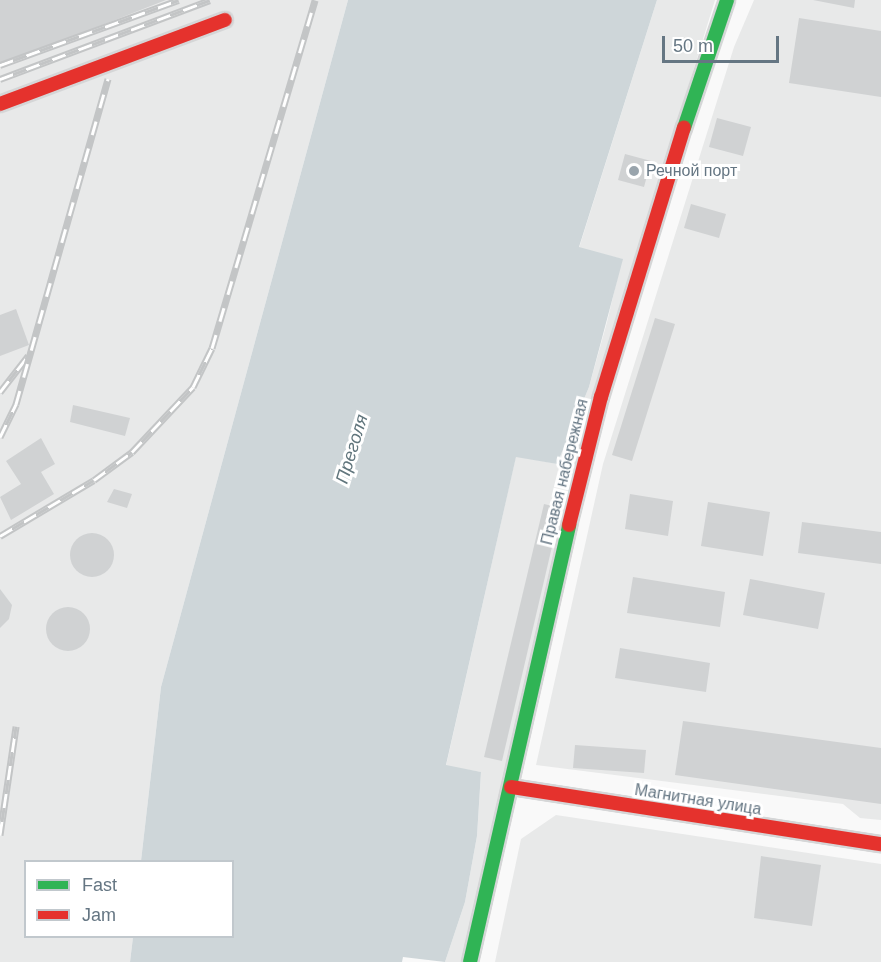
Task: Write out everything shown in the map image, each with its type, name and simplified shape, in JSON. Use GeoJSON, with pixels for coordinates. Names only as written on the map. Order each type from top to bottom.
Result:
{"type":"FeatureCollection","features":[{"type":"Feature","properties":{"kind":"main road","name":"Правая набережная"},"geometry":{"type":"LineString","coordinates":[[471,962],[557,570],[601,397],[675,154],[727,0]]}},
{"type":"Feature","properties":{"kind":"main road"},"geometry":{"type":"LineString","coordinates":[[0,104],[225,20]]}},
{"type":"Feature","properties":{"kind":"main road","name":"Магнитная улица"},"geometry":{"type":"LineString","coordinates":[[511,787],[881,844]]}},
{"type":"Feature","properties":{"kind":"shaded area"},"geometry":{"type":"Polygon","coordinates":[[[0,0],[348,0],[161,687],[141,860],[24,860],[24,938],[133,938],[130,962],[0,962],[0,0]]]}},
{"type":"Feature","properties":{"kind":"shaded area"},"geometry":{"type":"Polygon","coordinates":[[[657,0],[715,0],[634,263],[461,962],[445,962],[465,902],[477,836],[481,772],[446,766],[516,456],[557,464],[589,387],[607,322],[622,259],[579,248],[657,0]]]}},
{"type":"Feature","properties":{"kind":"shaded area"},"geometry":{"type":"Polygon","coordinates":[[[754,0],[881,0],[881,820],[860,818],[843,804],[536,765],[603,464],[734,47],[754,0]]]}},
{"type":"Feature","properties":{"kind":"shaded area"},"geometry":{"type":"Polygon","coordinates":[[[556,815],[881,864],[881,962],[495,962],[521,839],[556,815]]]}},
{"type":"Feature","properties":{"kind":"water","name":"Преголя"},"geometry":{"type":"Polygon","coordinates":[[[348,0],[657,0],[579,247],[623,259],[589,387],[557,464],[516,457],[446,765],[481,772],[477,836],[465,902],[445,962],[403,957],[402,962],[130,962],[133,938],[234,938],[234,860],[141,860],[161,687],[348,0]]]}},
{"type":"Feature","properties":{"kind":"building"},"geometry":{"type":"Polygon","coordinates":[[[0,0],[166,0],[0,65],[0,0]]]}},
{"type":"Feature","properties":{"kind":"building"},"geometry":{"type":"Polygon","coordinates":[[[813,0],[855,0],[854,8],[813,0]]]}},
{"type":"Feature","properties":{"kind":"building"},"geometry":{"type":"Polygon","coordinates":[[[799,18],[881,31],[881,97],[789,83],[799,18]]]}},
{"type":"Feature","properties":{"kind":"building"},"geometry":{"type":"Polygon","coordinates":[[[717,118],[751,127],[743,156],[709,147],[717,118]]]}},
{"type":"Feature","properties":{"kind":"building","name":"Речной порт"},"geometry":{"type":"Polygon","coordinates":[[[625,154],[651,161],[644,187],[618,180],[625,154]]]}},
{"type":"Feature","properties":{"kind":"building"},"geometry":{"type":"Polygon","coordinates":[[[691,204],[726,214],[719,238],[684,228],[691,204]]]}},
{"type":"Feature","properties":{"kind":"building"},"geometry":{"type":"Polygon","coordinates":[[[16,309],[29,345],[0,356],[0,315],[16,309]]]}},
{"type":"Feature","properties":{"kind":"building"},"geometry":{"type":"Polygon","coordinates":[[[655,318],[675,324],[632,461],[612,455],[655,318]]]}},
{"type":"Feature","properties":{"kind":"building"},"geometry":{"type":"Polygon","coordinates":[[[73,405],[130,418],[125,436],[70,422],[73,405]]]}},
{"type":"Feature","properties":{"kind":"building"},"geometry":{"type":"Polygon","coordinates":[[[41,438],[55,464],[41,472],[54,494],[11,520],[0,497],[21,484],[6,461],[41,438]]]}},
{"type":"Feature","properties":{"kind":"building"},"geometry":{"type":"Polygon","coordinates":[[[114,489],[132,494],[127,508],[107,502],[114,489]]]}},
{"type":"Feature","properties":{"kind":"building"},"geometry":{"type":"Polygon","coordinates":[[[630,494],[673,501],[668,536],[625,529],[630,494]]]}},
{"type":"Feature","properties":{"kind":"building"},"geometry":{"type":"Polygon","coordinates":[[[708,502],[770,512],[763,556],[701,546],[708,502]]]}},
{"type":"Feature","properties":{"kind":"building"},"geometry":{"type":"Polygon","coordinates":[[[544,504],[561,508],[502,761],[484,757],[544,504]]]}},
{"type":"Feature","properties":{"kind":"building"},"geometry":{"type":"Polygon","coordinates":[[[802,522],[881,532],[881,564],[798,553],[802,522]]]}},
{"type":"Feature","properties":{"kind":"building"},"geometry":{"type":"Polygon","coordinates":[[[92,533],[107,540],[114,555],[107,570],[92,577],[77,570],[70,555],[77,540],[92,533]]]}},
{"type":"Feature","properties":{"kind":"building"},"geometry":{"type":"Polygon","coordinates":[[[633,577],[725,592],[720,627],[627,613],[633,577]]]}},
{"type":"Feature","properties":{"kind":"building"},"geometry":{"type":"Polygon","coordinates":[[[750,579],[825,593],[818,629],[743,615],[750,579]]]}},
{"type":"Feature","properties":{"kind":"building"},"geometry":{"type":"Polygon","coordinates":[[[0,589],[12,605],[9,619],[0,628],[0,589]]]}},
{"type":"Feature","properties":{"kind":"building"},"geometry":{"type":"Polygon","coordinates":[[[68,607],[83,614],[90,629],[83,644],[68,651],[53,644],[46,629],[53,614],[68,607]]]}},
{"type":"Feature","properties":{"kind":"building"},"geometry":{"type":"Polygon","coordinates":[[[620,648],[710,663],[706,692],[615,678],[620,648]]]}},
{"type":"Feature","properties":{"kind":"building"},"geometry":{"type":"Polygon","coordinates":[[[683,721],[881,748],[881,804],[675,775],[683,721]]]}},
{"type":"Feature","properties":{"kind":"building"},"geometry":{"type":"Polygon","coordinates":[[[575,745],[646,750],[644,773],[573,768],[575,745]]]}},
{"type":"Feature","properties":{"kind":"building"},"geometry":{"type":"Polygon","coordinates":[[[761,856],[821,865],[812,926],[754,918],[761,856]]]}},
{"type":"Feature","properties":{"kind":"railway"},"geometry":{"type":"LineString","coordinates":[[0,65],[179,0]]}},
{"type":"Feature","properties":{"kind":"railway"},"geometry":{"type":"LineString","coordinates":[[0,79],[210,0]]}},
{"type":"Feature","properties":{"kind":"railway"},"geometry":{"type":"LineString","coordinates":[[0,536],[94,480],[132,452],[193,387],[212,348],[315,0]]}},
{"type":"Feature","properties":{"kind":"railway"},"geometry":{"type":"LineString","coordinates":[[0,437],[16,404],[108,79]]}},
{"type":"Feature","properties":{"kind":"railway"},"geometry":{"type":"LineString","coordinates":[[0,392],[28,356]]}},
{"type":"Feature","properties":{"kind":"railway"},"geometry":{"type":"LineString","coordinates":[[0,835],[16,726]]}},
{"type":"Feature","properties":{"kind":"traffic: fast"},"geometry":{"type":"LineString","coordinates":[[684,128],[727,0]]}},
{"type":"Feature","properties":{"kind":"traffic: fast"},"geometry":{"type":"LineString","coordinates":[[470,962],[569,525]]}},
{"type":"Feature","properties":{"kind":"traffic: jam"},"geometry":{"type":"LineString","coordinates":[[0,104],[225,20]]}},
{"type":"Feature","properties":{"kind":"traffic: jam"},"geometry":{"type":"LineString","coordinates":[[569,525],[601,397],[684,128]]}},
{"type":"Feature","properties":{"kind":"traffic: jam"},"geometry":{"type":"LineString","coordinates":[[511,787],[881,844]]}},
{"type":"Feature","properties":{"kind":"place","name":"Речной порт"},"geometry":{"type":"Point","coordinates":[634,171]}}]}
